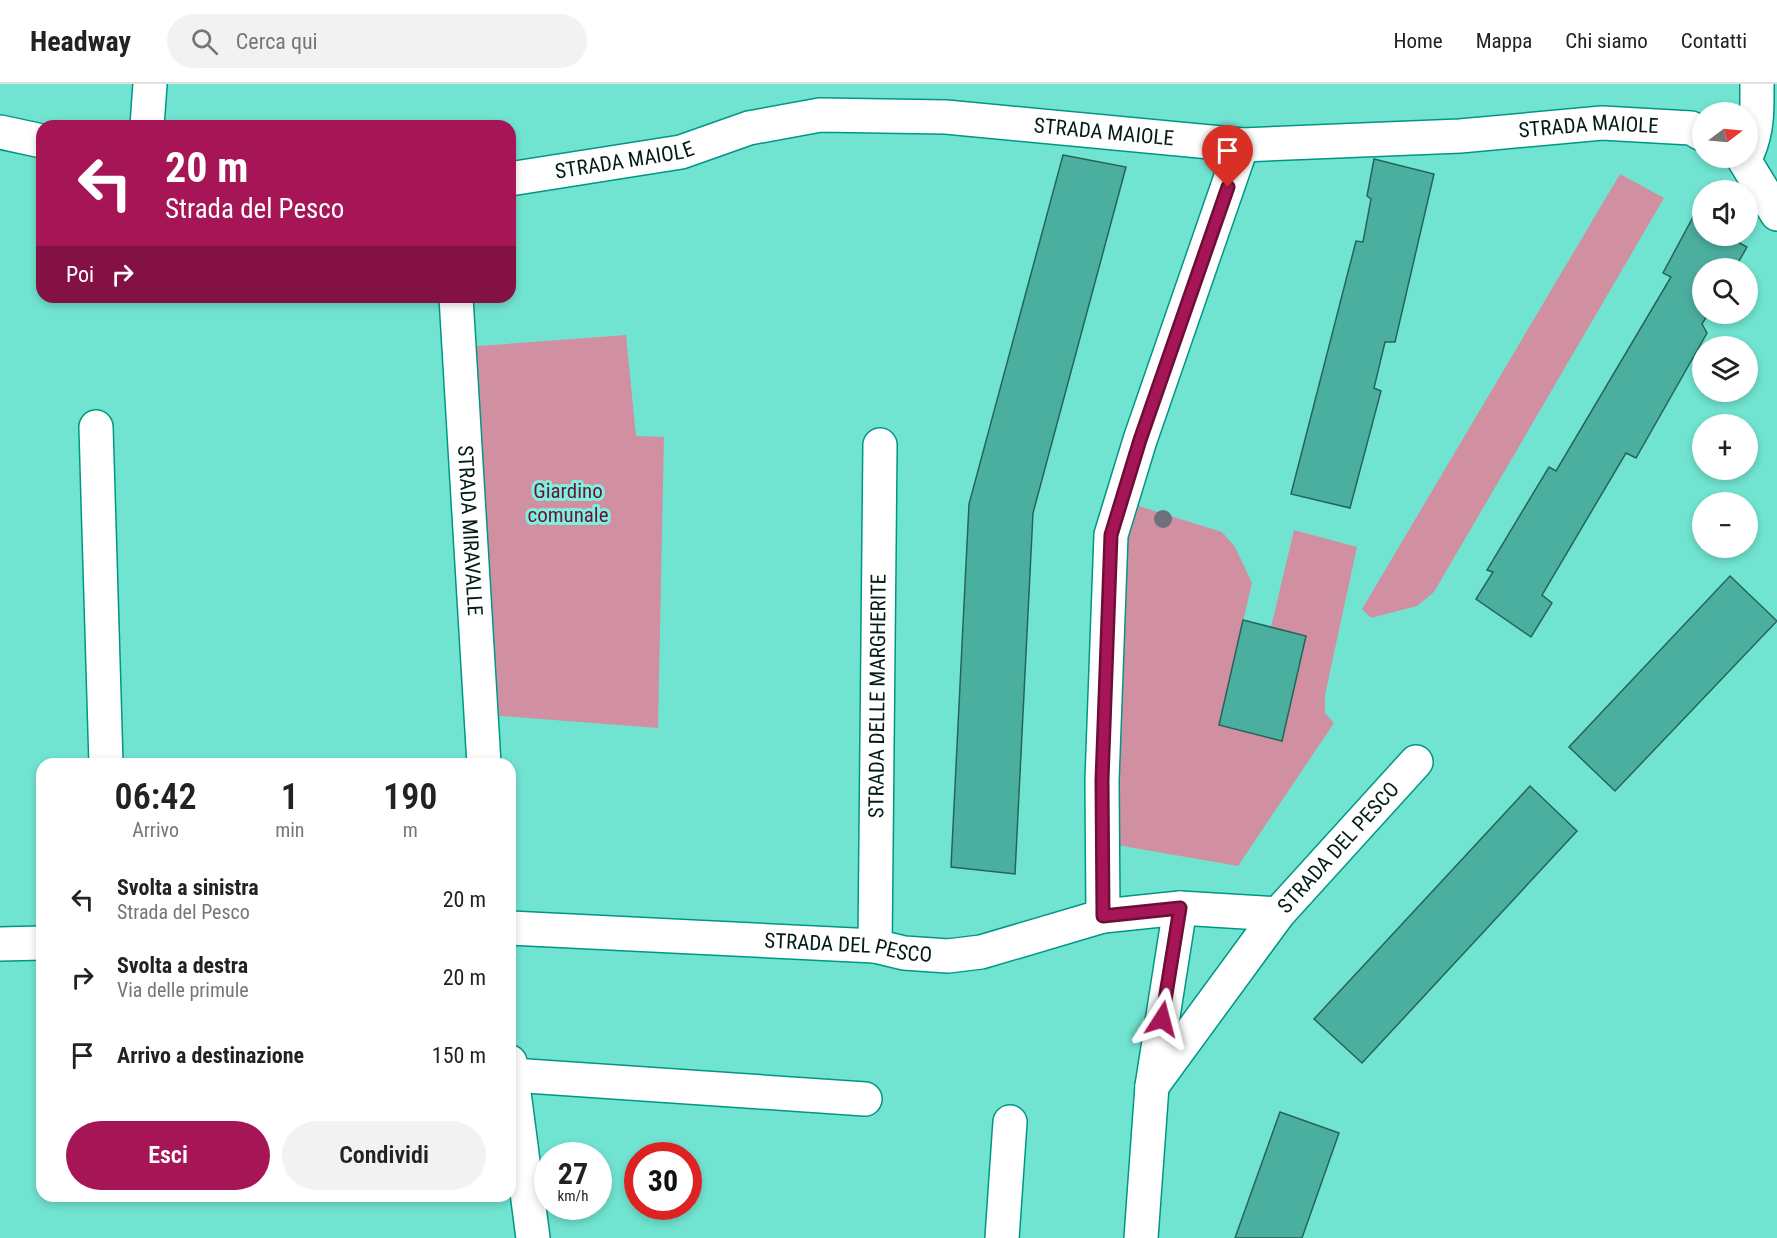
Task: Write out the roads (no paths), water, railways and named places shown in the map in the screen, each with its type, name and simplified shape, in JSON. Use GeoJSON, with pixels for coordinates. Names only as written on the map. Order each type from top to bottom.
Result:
{"type":"FeatureCollection","features":[{"type":"Feature","properties":{"kind":"street"},"geometry":{"type":"LineString","coordinates":[[147,120],[150,84]]}},
{"type":"Feature","properties":{"kind":"street"},"geometry":{"type":"LineString","coordinates":[[1757,84],[1757,102]]}},
{"type":"Feature","properties":{"kind":"street","name":"STRADA MAIOLE"},"geometry":{"type":"LineString","coordinates":[[516,178],[681,152],[749,128],[820,115],[946,117],[1242,145],[1460,136],[1602,123],[1692,129]]}},
{"type":"Feature","properties":{"kind":"street"},"geometry":{"type":"LineString","coordinates":[[0,132],[36,140]]}},
{"type":"Feature","properties":{"kind":"street"},"geometry":{"type":"LineString","coordinates":[[1103,916],[1102,780],[1111,535],[1140,440],[1242,145]]}},
{"type":"Feature","properties":{"kind":"street"},"geometry":{"type":"LineString","coordinates":[[1750,168],[1777,214]]}},
{"type":"Feature","properties":{"kind":"street","name":"STRADA MIRAVALLE"},"geometry":{"type":"LineString","coordinates":[[456,303],[484,758]]}},
{"type":"Feature","properties":{"kind":"street"},"geometry":{"type":"LineString","coordinates":[[96,427],[106,758]]}},
{"type":"Feature","properties":{"kind":"street","name":"STRADA DELLE MARGHERITE"},"geometry":{"type":"LineString","coordinates":[[875,946],[880,445]]}},
{"type":"Feature","properties":{"kind":"street","name":"STRADA DEL PESCO"},"geometry":{"type":"LineString","coordinates":[[516,928],[875,946],[904,953],[948,956],[981,952],[1103,916],[1180,908],[1278,914],[1416,762]]}},
{"type":"Feature","properties":{"kind":"street"},"geometry":{"type":"LineString","coordinates":[[1141,1238],[1152,1086],[1180,908]]}},
{"type":"Feature","properties":{"kind":"street"},"geometry":{"type":"LineString","coordinates":[[1152,1086],[1278,914]]}},
{"type":"Feature","properties":{"kind":"street"},"geometry":{"type":"LineString","coordinates":[[0,944],[36,943]]}},
{"type":"Feature","properties":{"kind":"street"},"geometry":{"type":"LineString","coordinates":[[516,1069],[865,1099]]}},
{"type":"Feature","properties":{"kind":"street"},"geometry":{"type":"LineString","coordinates":[[516,1107],[533,1238]]}},
{"type":"Feature","properties":{"kind":"street"},"geometry":{"type":"LineString","coordinates":[[1002,1238],[1011,1122]]}},
{"type":"Feature","properties":{"kind":"park label","name":"Giardino comunale"},"geometry":{"type":"Point","coordinates":[568,503]}}]}
